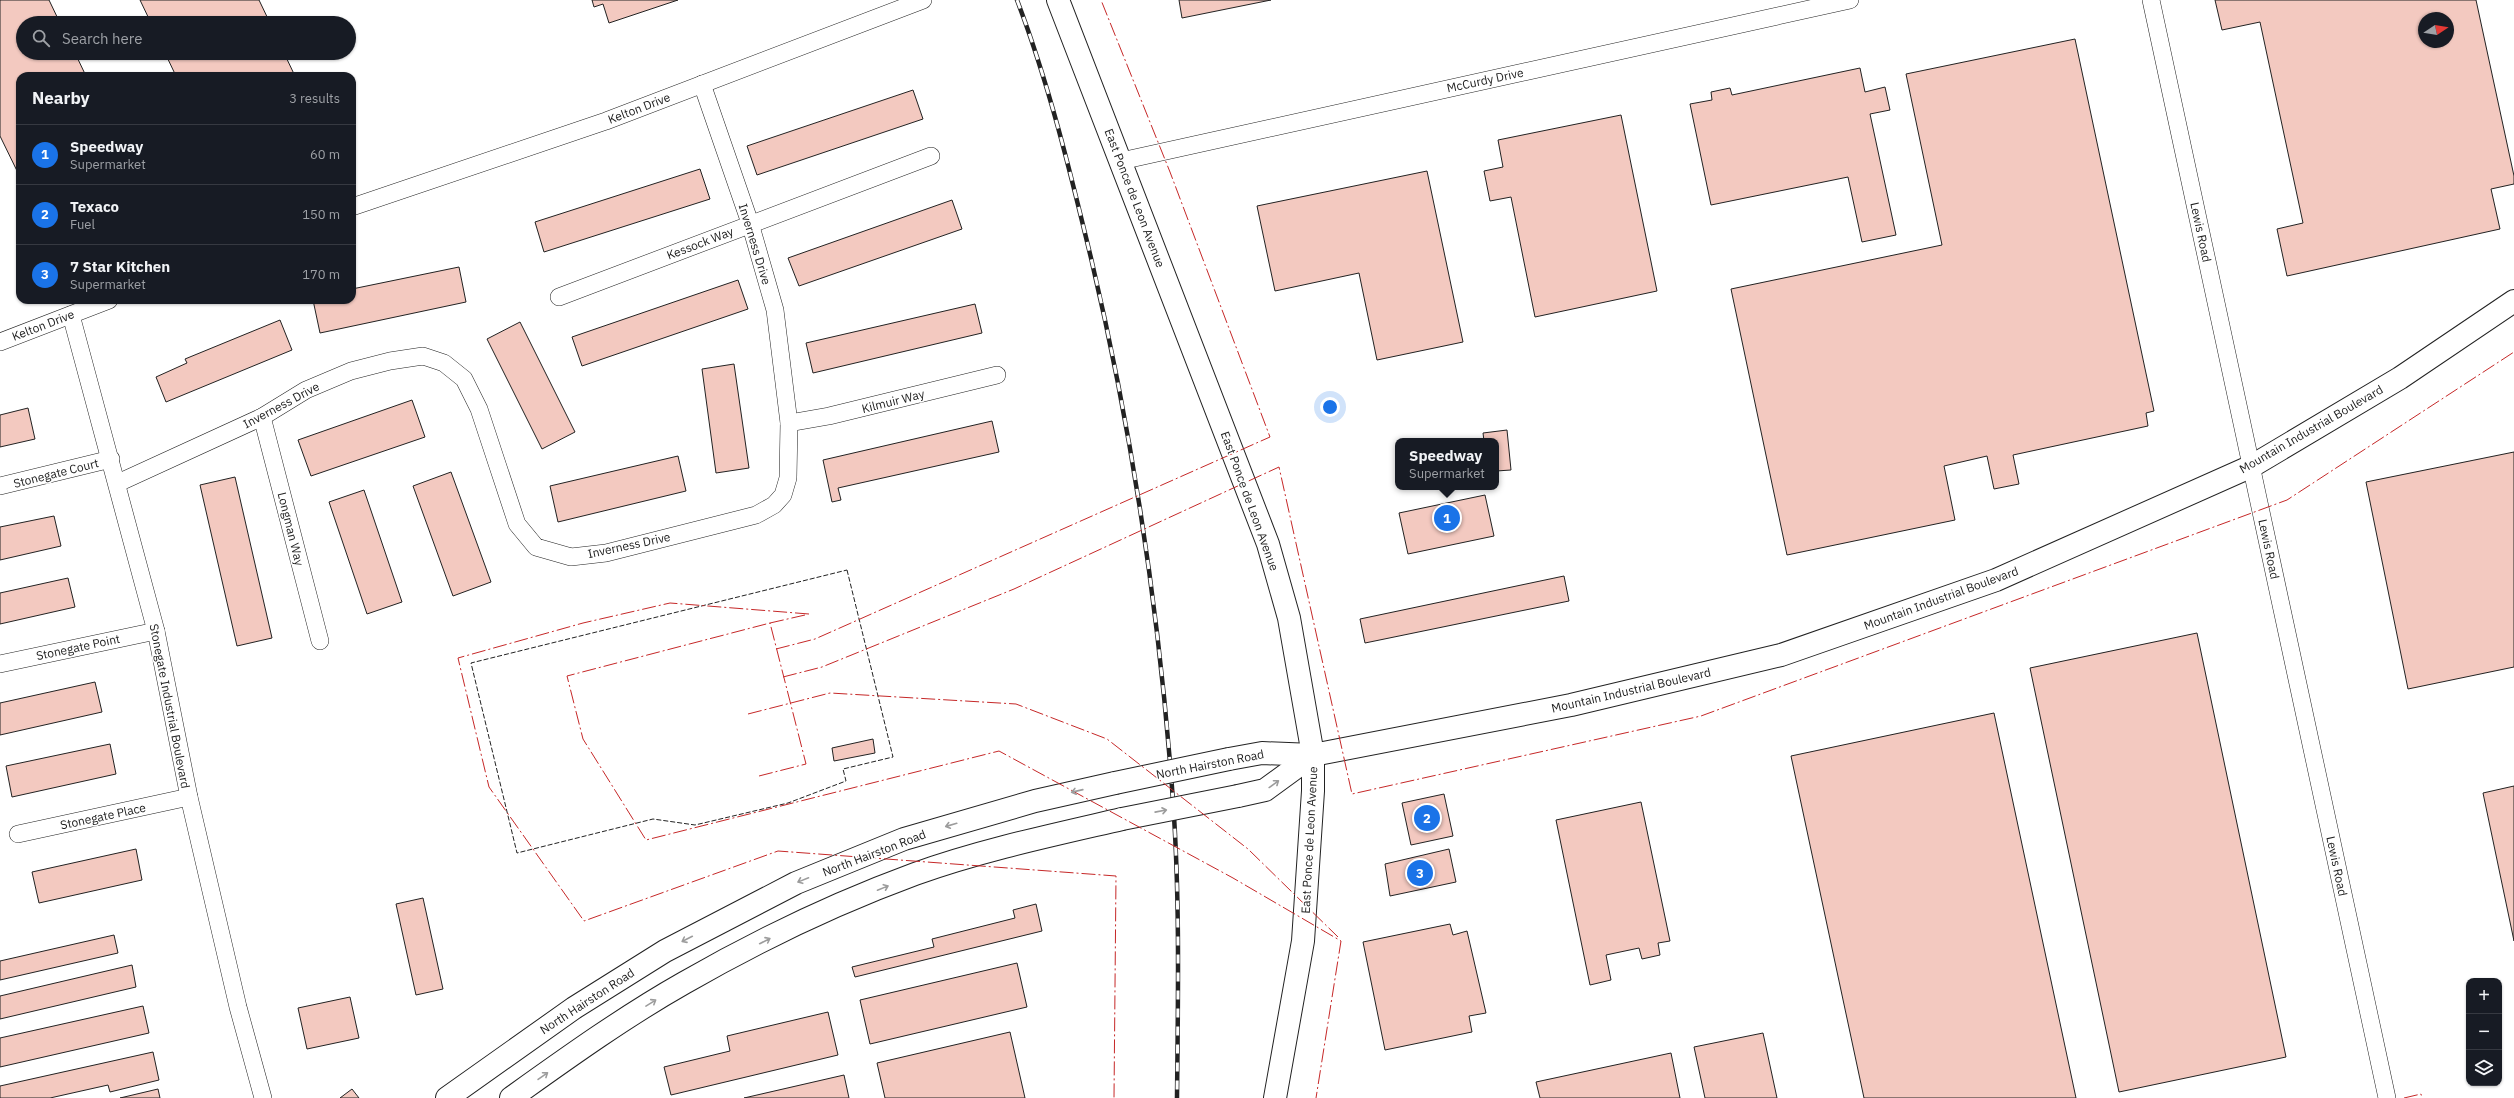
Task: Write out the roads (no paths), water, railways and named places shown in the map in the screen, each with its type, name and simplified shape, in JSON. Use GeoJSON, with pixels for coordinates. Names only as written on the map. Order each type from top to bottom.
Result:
{"type":"FeatureCollection","features":[{"type":"Feature","properties":{"kind":"main road","name":"East Ponce de Leon Avenue"},"geometry":{"type":"LineString","coordinates":[[1058,0],[1268,544],[1289,618],[1313,755],[1313,791],[1303,941],[1275,1098]]}},
{"type":"Feature","properties":{"kind":"main road","name":"Mountain Industrial Boulevard"},"geometry":{"type":"LineString","coordinates":[[1313,755],[1572,705],[1781,655],[1996,580],[2252,466],[2400,378],[2514,301]]}},
{"type":"Feature","properties":{"kind":"main road","name":"North Hairston Road"},"geometry":{"type":"LineString","coordinates":[[447,1098],[574,1008],[665,951],[796,883],[904,839],[1035,801],[1230,759],[1262,753],[1313,755]]}},
{"type":"Feature","properties":{"kind":"main road"},"geometry":{"type":"LineString","coordinates":[[511,1098],[594,1039],[683,983],[812,917],[916,874],[1044,837],[1122,819],[1265,790],[1313,755]]}},
{"type":"Feature","properties":{"kind":"street","name":"Kelton Drive"},"geometry":{"type":"LineString","coordinates":[[356,205],[606,121],[923,0]]}},
{"type":"Feature","properties":{"kind":"street","name":"McCurdy Drive"},"geometry":{"type":"LineString","coordinates":[[1121,161],[1850,0]]}},
{"type":"Feature","properties":{"kind":"street","name":"Lewis Road"},"geometry":{"type":"LineString","coordinates":[[2151,0],[2387,1098]]}},
{"type":"Feature","properties":{"kind":"street","name":"Inverness Drive"},"geometry":{"type":"LineString","coordinates":[[118,483],[262,417],[306,390],[351,371],[390,361],[423,356],[444,363],[464,380],[479,409],[517,524],[536,547],[571,557],[606,553],[756,515],[774,505],[783,495],[788,478],[789,423],[775,310],[750,223],[702,84]]}},
{"type":"Feature","properties":{"kind":"street","name":"Kessock Way"},"geometry":{"type":"LineString","coordinates":[[559,297],[750,223],[931,156]]}},
{"type":"Feature","properties":{"kind":"street","name":"Kelton Drive"},"geometry":{"type":"LineString","coordinates":[[0,342],[99,304]]}},
{"type":"Feature","properties":{"kind":"street","name":"Stonegate Industrial Boulevard"},"geometry":{"type":"LineString","coordinates":[[71,315],[118,483],[156,631],[189,797],[238,1007],[263,1098]]}},
{"type":"Feature","properties":{"kind":"street","name":"Kilmuir Way"},"geometry":{"type":"LineString","coordinates":[[789,423],[829,416],[997,375]]}},
{"type":"Feature","properties":{"kind":"street","name":"Longman Way"},"geometry":{"type":"LineString","coordinates":[[262,417],[320,641]]}},
{"type":"Feature","properties":{"kind":"street","name":"Stonegate Court"},"geometry":{"type":"LineString","coordinates":[[0,486],[111,459]]}},
{"type":"Feature","properties":{"kind":"street","name":"Stonegate Point"},"geometry":{"type":"LineString","coordinates":[[0,664],[156,631]]}},
{"type":"Feature","properties":{"kind":"street","name":"Stonegate Place"},"geometry":{"type":"LineString","coordinates":[[18,834],[189,797]]}},
{"type":"Feature","properties":{"kind":"railway"},"geometry":{"type":"LineString","coordinates":[[1017,0],[1029,32],[1049,96],[1067,160],[1091,258],[1120,392],[1143,528],[1161,664],[1173,801],[1177,875],[1178,949],[1177,1098]]}},
{"type":"Feature","properties":{"kind":"place","name":"Speedway"},"geometry":{"type":"Point","coordinates":[1447,518]}},
{"type":"Feature","properties":{"kind":"place","name":"Texaco"},"geometry":{"type":"Point","coordinates":[1427,818]}},
{"type":"Feature","properties":{"kind":"place","name":"7 Star Kitchen"},"geometry":{"type":"Point","coordinates":[1420,873]}}]}
